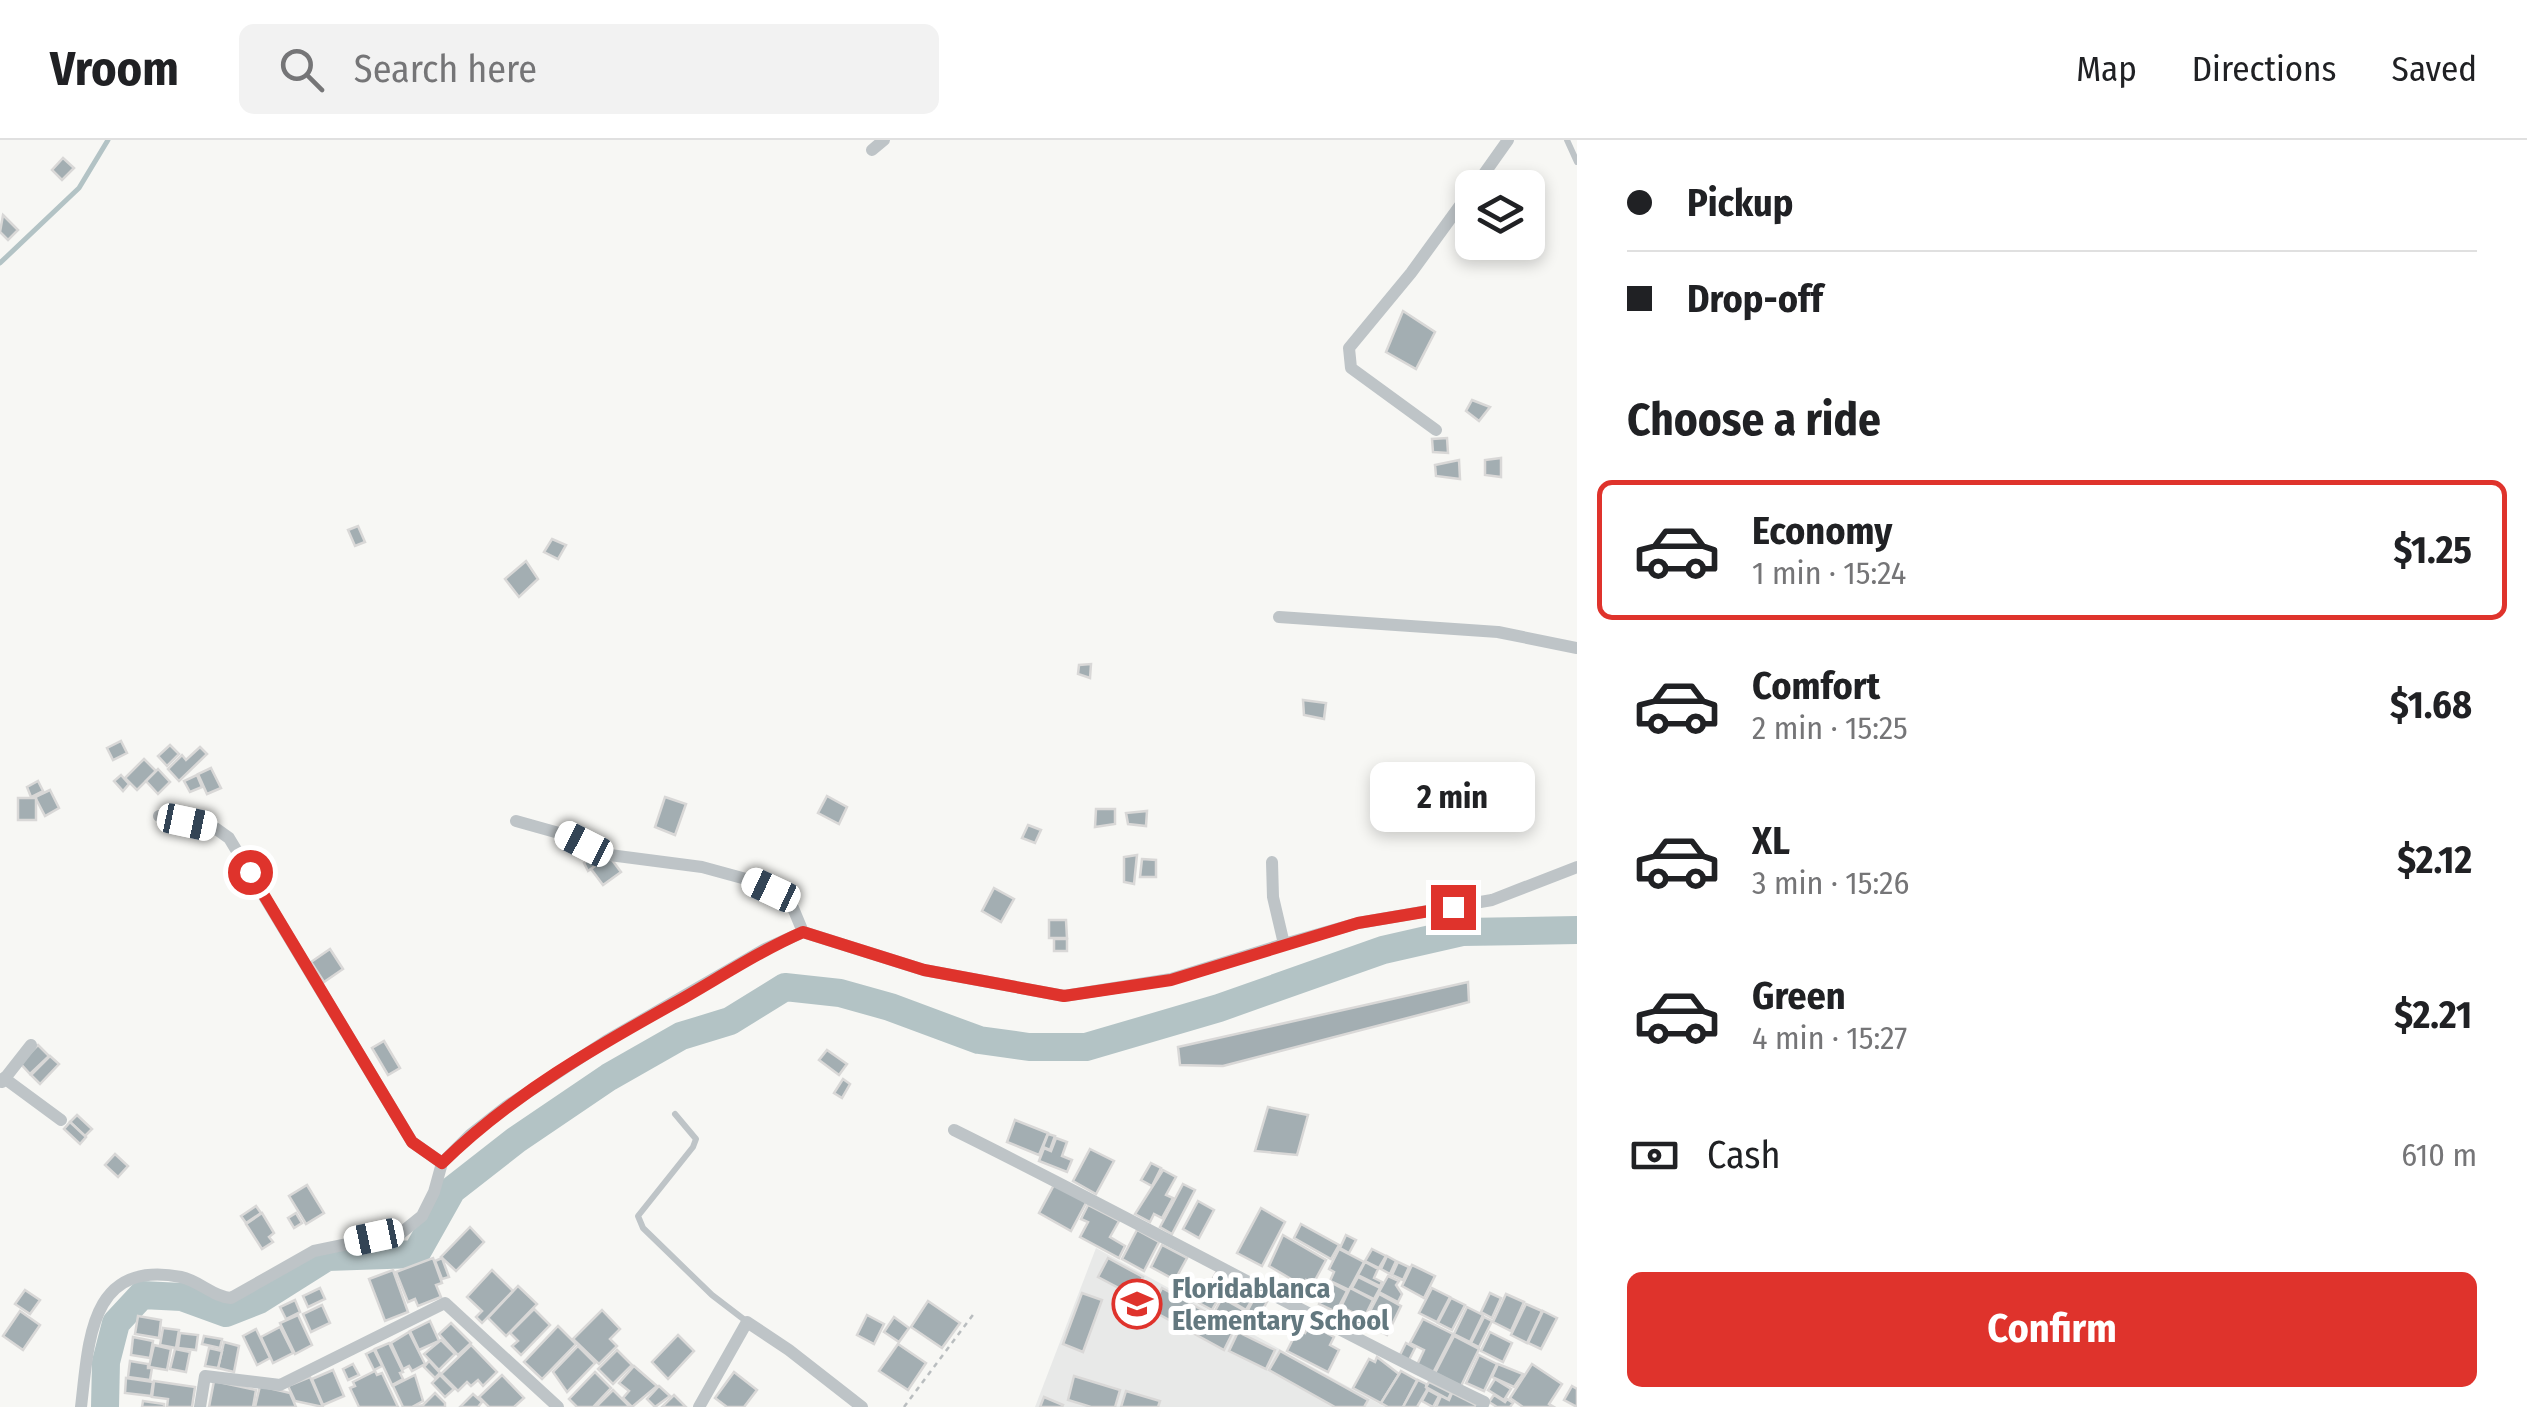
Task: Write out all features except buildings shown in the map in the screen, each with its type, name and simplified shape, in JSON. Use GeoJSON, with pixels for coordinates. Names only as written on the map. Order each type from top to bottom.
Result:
{"type":"FeatureCollection","features":[{"type":"Feature","properties":{"kind":"street"},"geometry":{"type":"LineString","coordinates":[[872,150],[884,140]]}},
{"type":"Feature","properties":{"kind":"street"},"geometry":{"type":"LineString","coordinates":[[1486,170],[1508,140]]}},
{"type":"Feature","properties":{"kind":"street"},"geometry":{"type":"LineString","coordinates":[[1436,430],[1352,368],[1349,348],[1455,213]]}},
{"type":"Feature","properties":{"kind":"street"},"geometry":{"type":"LineString","coordinates":[[1279,617],[1498,632],[1577,648]]}},
{"type":"Feature","properties":{"kind":"street"},"geometry":{"type":"LineString","coordinates":[[159,816],[215,828],[230,838],[412,1142],[442,1163]]}},
{"type":"Feature","properties":{"kind":"street"},"geometry":{"type":"LineString","coordinates":[[516,821],[566,835],[602,854],[702,867],[746,878],[771,890],[793,908],[803,932]]}},
{"type":"Feature","properties":{"kind":"street"},"geometry":{"type":"LineString","coordinates":[[1272,862],[1274,897],[1284,944]]}},
{"type":"Feature","properties":{"kind":"street"},"geometry":{"type":"LineString","coordinates":[[82,1407],[94,1320],[103,1300],[120,1285],[149,1275],[170,1275],[189,1278],[222,1298],[243,1294],[314,1250],[400,1233],[422,1216],[442,1163],[508,1106],[606,1042],[803,932],[924,970],[1064,996],[1171,980],[1358,923],[1492,900],[1577,867]]}},
{"type":"Feature","properties":{"kind":"street"},"geometry":{"type":"LineString","coordinates":[[31,1044],[2,1081],[61,1120]]}},
{"type":"Feature","properties":{"kind":"street"},"geometry":{"type":"LineString","coordinates":[[954,1130],[1095,1199],[1356,1340],[1484,1402],[1482,1407]]}},
{"type":"Feature","properties":{"kind":"street"},"geometry":{"type":"LineString","coordinates":[[200,1407],[206,1376],[280,1385],[446,1303],[558,1407]]}},
{"type":"Feature","properties":{"kind":"street"},"geometry":{"type":"LineString","coordinates":[[699,1407],[747,1322],[790,1350],[862,1407]]}},
{"type":"Feature","properties":{"kind":"lane"},"geometry":{"type":"LineString","coordinates":[[1567,140],[1577,162]]}},
{"type":"Feature","properties":{"kind":"lane"},"geometry":{"type":"LineString","coordinates":[[676,1114],[696,1139],[638,1216],[643,1228],[712,1296],[747,1322]]}},
{"type":"Feature","properties":{"kind":"path"},"geometry":{"type":"LineString","coordinates":[[904,1407],[974,1312]]}},
{"type":"Feature","properties":{"kind":"shaded area","name":"Floridablanca Elementary School"},"geometry":{"type":"Polygon","coordinates":[[[1096,1248],[1385,1407],[1035,1407],[1096,1248]]]}},
{"type":"Feature","properties":{"kind":"waterway"},"geometry":{"type":"LineString","coordinates":[[0,263],[79,188],[108,140]]}},
{"type":"Feature","properties":{"kind":"waterway"},"geometry":{"type":"LineString","coordinates":[[105,1407],[106,1362],[116,1323],[142,1295],[182,1297],[226,1313],[259,1300],[327,1257],[416,1254],[452,1190],[516,1140],[609,1077],[681,1036],[730,1021],[785,987],[840,993],[979,1040],[1029,1047],[1086,1047],[1219,1008],[1383,950],[1462,932],[1577,930]]}},
{"type":"Feature","properties":{"kind":"place","name":"Floridablanca Elementary School"},"geometry":{"type":"Point","coordinates":[1137,1304]}},
{"type":"Feature","properties":{"kind":"route"},"geometry":{"type":"LineString","coordinates":[[250,872],[412,1142],[442,1163],[508,1106],[606,1042],[803,932],[924,970],[1064,996],[1171,980],[1358,923],[1453,907]]}}]}
